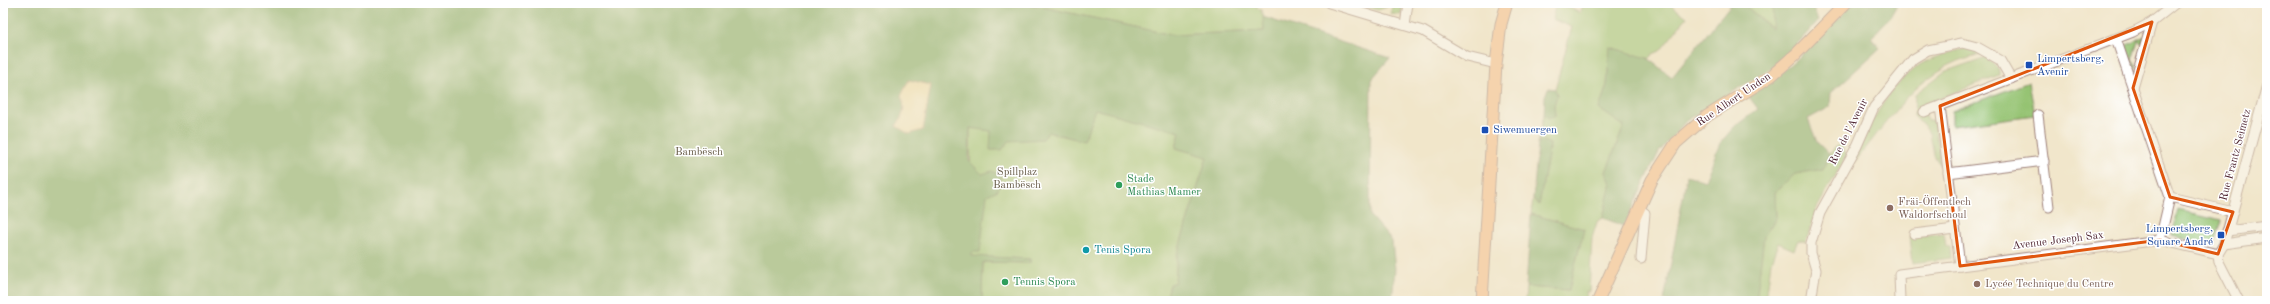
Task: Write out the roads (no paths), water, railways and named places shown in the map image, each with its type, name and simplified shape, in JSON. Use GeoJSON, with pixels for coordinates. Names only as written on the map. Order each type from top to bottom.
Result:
{"type":"FeatureCollection","features":[{"type":"Feature","properties":{"kind":"main road"},"geometry":{"type":"LineString","coordinates":[[1482,301],[1496,64],[1501,24],[1507,3]]}},
{"type":"Feature","properties":{"kind":"main road","name":"Rue Albert Unden"},"geometry":{"type":"LineString","coordinates":[[1598,301],[1639,209],[1662,162],[1676,143],[1707,116],[1771,76],[1795,55],[1846,3]]}},
{"type":"Feature","properties":{"kind":"street"},"geometry":{"type":"LineString","coordinates":[[1329,3],[1423,31],[1467,57],[1496,64]]}},
{"type":"Feature","properties":{"kind":"street"},"geometry":{"type":"LineString","coordinates":[[1405,25],[1408,3]]}},
{"type":"Feature","properties":{"kind":"street"},"geometry":{"type":"LineString","coordinates":[[1924,112],[2116,39],[2152,22],[2176,3]]}},
{"type":"Feature","properties":{"kind":"street"},"geometry":{"type":"LineString","coordinates":[[2133,88],[2152,22]]}},
{"type":"Feature","properties":{"kind":"street"},"geometry":{"type":"LineString","coordinates":[[2116,39],[2170,197],[2160,240]]}},
{"type":"Feature","properties":{"kind":"street","name":"Rue de l'Avenir"},"geometry":{"type":"LineString","coordinates":[[1811,301],[1816,270],[1811,252],[1811,242],[1820,213],[1857,146],[1874,107],[1913,59],[1928,50],[1962,44],[1977,47],[2000,60],[2011,79]]}},
{"type":"Feature","properties":{"kind":"street","name":"Rue Frantz Seimetz"},"geometry":{"type":"LineString","coordinates":[[2218,254],[2224,244],[2265,101],[2267,85]]}},
{"type":"Feature","properties":{"kind":"street"},"geometry":{"type":"LineString","coordinates":[[1940,106],[1960,266]]}},
{"type":"Feature","properties":{"kind":"street"},"geometry":{"type":"LineString","coordinates":[[2038,115],[2050,207]]}},
{"type":"Feature","properties":{"kind":"street"},"geometry":{"type":"LineString","coordinates":[[1948,173],[2044,161]]}},
{"type":"Feature","properties":{"kind":"street"},"geometry":{"type":"LineString","coordinates":[[2170,197],[2233,212]]}},
{"type":"Feature","properties":{"kind":"street"},"geometry":{"type":"LineString","coordinates":[[1639,209],[1645,213],[1641,259]]}},
{"type":"Feature","properties":{"kind":"street"},"geometry":{"type":"LineString","coordinates":[[2227,231],[2267,226]]}},
{"type":"Feature","properties":{"kind":"street"},"geometry":{"type":"LineString","coordinates":[[1914,234],[1955,229]]}},
{"type":"Feature","properties":{"kind":"street"},"geometry":{"type":"LineString","coordinates":[[2224,244],[2267,238]]}},
{"type":"Feature","properties":{"kind":"street","name":"Avenue Joseph Sax"},"geometry":{"type":"LineString","coordinates":[[1900,301],[1899,274],[2160,240],[2218,254]]}},
{"type":"Feature","properties":{"kind":"street"},"geometry":{"type":"LineString","coordinates":[[2218,254],[2219,262],[2239,301]]}},
{"type":"Feature","properties":{"kind":"place","name":"Limpertsberg, Avenir"},"geometry":{"type":"Point","coordinates":[2029,65]}},
{"type":"Feature","properties":{"kind":"place","name":"Siwemuergen"},"geometry":{"type":"Point","coordinates":[1485,130]}},
{"type":"Feature","properties":{"kind":"place","name":"Stade Mathias Mamer"},"geometry":{"type":"Point","coordinates":[1119,185]}},
{"type":"Feature","properties":{"kind":"place","name":"Fräi-Öffentlech Waldorfschoul"},"geometry":{"type":"Point","coordinates":[1890,208]}},
{"type":"Feature","properties":{"kind":"place","name":"Limpertsberg, Square André"},"geometry":{"type":"Point","coordinates":[2221,235]}},
{"type":"Feature","properties":{"kind":"place","name":"Tenis Spora"},"geometry":{"type":"Point","coordinates":[1086,250]}},
{"type":"Feature","properties":{"kind":"place","name":"Tennis Spora"},"geometry":{"type":"Point","coordinates":[1005,282]}},
{"type":"Feature","properties":{"kind":"place","name":"Lycée Technique du Centre"},"geometry":{"type":"Point","coordinates":[1977,284]}},
{"type":"Feature","properties":{"kind":"park label","name":"Bambësch"},"geometry":{"type":"Point","coordinates":[699,152]}},
{"type":"Feature","properties":{"kind":"park label","name":"Spillplaz Bambësch"},"geometry":{"type":"Point","coordinates":[1017,178]}}]}
